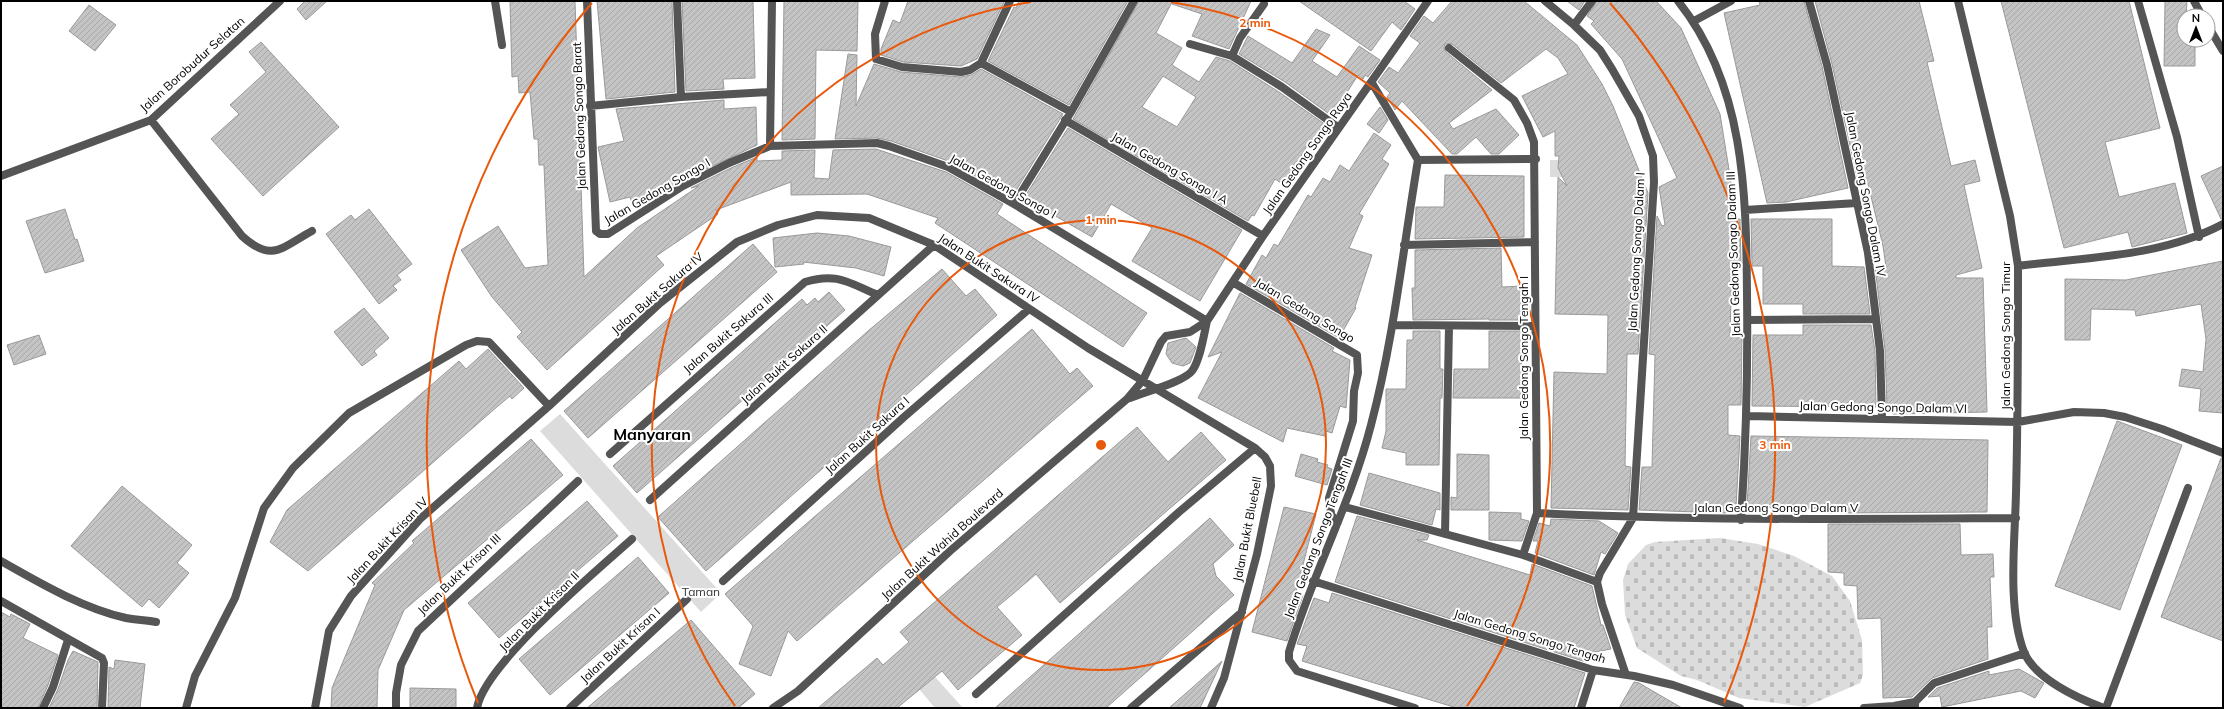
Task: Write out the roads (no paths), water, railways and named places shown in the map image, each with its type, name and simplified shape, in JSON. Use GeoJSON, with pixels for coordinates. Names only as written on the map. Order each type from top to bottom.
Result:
{"type":"FeatureCollection","features":[{"type":"Feature","properties":{"kind":"street","name":"Jalan Borobudur Selatan"},"geometry":{"type":"LineString","coordinates":[[1,176],[151,120],[280,1]]}},
{"type":"Feature","properties":{"kind":"street"},"geometry":{"type":"LineString","coordinates":[[495,1],[502,45]]}},
{"type":"Feature","properties":{"kind":"street","name":"Jalan Gedong Songo Barat"},"geometry":{"type":"LineString","coordinates":[[587,1],[596,231]]}},
{"type":"Feature","properties":{"kind":"street"},"geometry":{"type":"LineString","coordinates":[[677,1],[681,97]]}},
{"type":"Feature","properties":{"kind":"street"},"geometry":{"type":"LineString","coordinates":[[770,146],[772,1]]}},
{"type":"Feature","properties":{"kind":"street"},"geometry":{"type":"LineString","coordinates":[[885,1],[875,34],[876,59],[902,67],[961,72],[970,70],[981,63],[1010,1]]}},
{"type":"Feature","properties":{"kind":"street"},"geometry":{"type":"LineString","coordinates":[[1014,204],[1071,112],[1134,1]]}},
{"type":"Feature","properties":{"kind":"street","name":"Jalan Gedong Songo Raya"},"geometry":{"type":"LineString","coordinates":[[1207,321],[1234,283],[1263,236],[1372,83],[1428,1]]}},
{"type":"Feature","properties":{"kind":"street","name":"Jalan Gedong Songo Dalam I"},"geometry":{"type":"LineString","coordinates":[[1545,1],[1574,24],[1600,50],[1639,116],[1653,156],[1654,182],[1640,387],[1640,430],[1633,518]]}},
{"type":"Feature","properties":{"kind":"street"},"geometry":{"type":"LineString","coordinates":[[1574,24],[1592,1]]}},
{"type":"Feature","properties":{"kind":"street","name":"Jalan Gedong Songo Dalam III"},"geometry":{"type":"LineString","coordinates":[[1678,1],[1694,21],[1711,52],[1730,101],[1740,152],[1745,210],[1748,320],[1748,416],[1741,520]]}},
{"type":"Feature","properties":{"kind":"street"},"geometry":{"type":"LineString","coordinates":[[1694,21],[1731,1]]}},
{"type":"Feature","properties":{"kind":"street","name":"Jalan Gedong Songo Dalam IV"},"geometry":{"type":"LineString","coordinates":[[1809,1],[1827,65],[1868,253],[1881,377],[1882,418]]}},
{"type":"Feature","properties":{"kind":"street","name":"Jalan Gedong Songo Timur"},"geometry":{"type":"LineString","coordinates":[[1958,1],[2010,216],[2018,266],[2018,422],[2014,580],[2017,617],[2025,653],[2034,666],[2053,682],[2080,699],[2105,708]]}},
{"type":"Feature","properties":{"kind":"street"},"geometry":{"type":"LineString","coordinates":[[2138,1],[2177,137],[2199,237]]}},
{"type":"Feature","properties":{"kind":"street"},"geometry":{"type":"LineString","coordinates":[[1232,56],[1240,38],[1264,4]]}},
{"type":"Feature","properties":{"kind":"street"},"geometry":{"type":"LineString","coordinates":[[2216,39],[2223,51]]}},
{"type":"Feature","properties":{"kind":"street"},"geometry":{"type":"LineString","coordinates":[[1190,44],[1232,56],[1282,87],[1339,128]]}},
{"type":"Feature","properties":{"kind":"street","name":"Jalan Gedong Songo Tengah I"},"geometry":{"type":"LineString","coordinates":[[1449,48],[1514,100],[1527,123],[1534,142],[1536,159],[1534,326],[1537,513],[1523,555]]}},
{"type":"Feature","properties":{"kind":"street"},"geometry":{"type":"LineString","coordinates":[[981,63],[1071,112]]}},
{"type":"Feature","properties":{"kind":"street"},"geometry":{"type":"LineString","coordinates":[[1372,83],[1418,160],[1536,159]]}},
{"type":"Feature","properties":{"kind":"street"},"geometry":{"type":"LineString","coordinates":[[590,106],[681,97],[770,92]]}},
{"type":"Feature","properties":{"kind":"street"},"geometry":{"type":"LineString","coordinates":[[151,120],[242,236],[250,244],[261,250],[272,252],[312,231]]}},
{"type":"Feature","properties":{"kind":"street","name":"Jalan Gedong Songo I A"},"geometry":{"type":"LineString","coordinates":[[1065,120],[1263,236]]}},
{"type":"Feature","properties":{"kind":"street","name":"Jalan Gedong Songo I"},"geometry":{"type":"LineString","coordinates":[[596,231],[600,234],[608,234],[683,186],[729,163],[770,146],[877,143],[948,167],[1014,204],[1207,321]]}},
{"type":"Feature","properties":{"kind":"street","name":"Jalan Gedong Songo Tengah III"},"geometry":{"type":"LineString","coordinates":[[1415,708],[1297,671],[1289,660],[1292,640],[1313,581],[1345,507],[1371,426],[1394,325],[1404,245],[1418,160]]}},
{"type":"Feature","properties":{"kind":"street"},"geometry":{"type":"LineString","coordinates":[[1745,210],[1857,203]]}},
{"type":"Feature","properties":{"kind":"street","name":"Jalan Bukit Sakura IV"},"geometry":{"type":"LineString","coordinates":[[549,406],[660,303],[737,242],[778,225],[817,215],[844,215],[869,218],[934,245],[1088,348],[1154,388]]}},
{"type":"Feature","properties":{"kind":"street"},"geometry":{"type":"LineString","coordinates":[[2018,266],[2155,249],[2199,237],[2223,224]]}},
{"type":"Feature","properties":{"kind":"street"},"geometry":{"type":"LineString","coordinates":[[1404,245],[1535,242]]}},
{"type":"Feature","properties":{"kind":"street","name":"Jalan Bukit Sakura II"},"geometry":{"type":"LineString","coordinates":[[650,500],[934,245]]}},
{"type":"Feature","properties":{"kind":"street","name":"Jalan Bukit Sakura III"},"geometry":{"type":"LineString","coordinates":[[610,454],[805,282],[821,277],[837,278],[878,295]]}},
{"type":"Feature","properties":{"kind":"street","name":"Jalan Gedong Songo"},"geometry":{"type":"LineString","coordinates":[[1234,283],[1357,355],[1358,373],[1354,390],[1353,421],[1329,498],[1331,514],[1338,524]]}},
{"type":"Feature","properties":{"kind":"street","name":"Jalan Bukit Sakura I"},"geometry":{"type":"LineString","coordinates":[[723,581],[904,417],[1030,309]]}},
{"type":"Feature","properties":{"kind":"street"},"geometry":{"type":"LineString","coordinates":[[1748,320],[1876,319]]}},
{"type":"Feature","properties":{"kind":"street","name":"Jalan Bukit Wahid Boulevard"},"geometry":{"type":"LineString","coordinates":[[773,708],[798,691],[950,551],[1128,399],[1143,380],[1161,342],[1166,336],[1190,332],[1207,321]]}},
{"type":"Feature","properties":{"kind":"street","name":"Jalan Bukit Wahid Boulevard"},"geometry":{"type":"LineString","coordinates":[[1128,399],[1154,388],[1180,380],[1191,372],[1197,360],[1207,321]]}},
{"type":"Feature","properties":{"kind":"street"},"geometry":{"type":"LineString","coordinates":[[1394,325],[1534,326]]}},
{"type":"Feature","properties":{"kind":"street"},"geometry":{"type":"LineString","coordinates":[[1445,534],[1449,326]]}},
{"type":"Feature","properties":{"kind":"street"},"geometry":{"type":"LineString","coordinates":[[186,708],[195,676],[235,598],[264,508],[293,468],[349,413],[466,345],[484,340],[489,342],[549,406]]}},
{"type":"Feature","properties":{"kind":"street","name":"Jalan Bukit Bluebell"},"geometry":{"type":"LineString","coordinates":[[1154,388],[1255,448],[1265,457],[1270,466],[1271,486],[1242,612],[1224,678],[1211,708]]}},
{"type":"Feature","properties":{"kind":"street","name":"Jalan Bukit Krisan IV"},"geometry":{"type":"LineString","coordinates":[[315,708],[329,631],[351,596],[420,519],[549,406]]}},
{"type":"Feature","properties":{"kind":"street","name":"Jalan Gedong Songo Dalam VI"},"geometry":{"type":"LineString","coordinates":[[1748,416],[2018,422],[2074,412],[2104,413],[2125,417],[2162,429],[2223,453]]}},
{"type":"Feature","properties":{"kind":"street"},"geometry":{"type":"LineString","coordinates":[[976,694],[1179,512],[1255,448]]}},
{"type":"Feature","properties":{"kind":"street","name":"Jalan Bukit Krisan III"},"geometry":{"type":"LineString","coordinates":[[396,708],[396,693],[401,665],[418,631],[578,480]]}},
{"type":"Feature","properties":{"kind":"street"},"geometry":{"type":"LineString","coordinates":[[2105,708],[2188,488]]}},
{"type":"Feature","properties":{"kind":"street"},"geometry":{"type":"LineString","coordinates":[[1345,507],[1523,555],[1597,582]]}},
{"type":"Feature","properties":{"kind":"street","name":"Jalan Gedong Songo Dalam V"},"geometry":{"type":"LineString","coordinates":[[1537,513],[1633,518],[1741,520],[2016,518]]}},
{"type":"Feature","properties":{"kind":"street"},"geometry":{"type":"LineString","coordinates":[[1626,675],[1602,604],[1597,582],[1600,573],[1633,518]]}},
{"type":"Feature","properties":{"kind":"street","name":"Jalan Bukit Krisan II"},"geometry":{"type":"LineString","coordinates":[[477,708],[478,698],[486,684],[517,647],[572,594],[632,540]]}},
{"type":"Feature","properties":{"kind":"street"},"geometry":{"type":"LineString","coordinates":[[1,561],[40,584],[85,604],[126,618],[156,622]]}},
{"type":"Feature","properties":{"kind":"street","name":"Jalan Gedong Songo Tengah"},"geometry":{"type":"LineString","coordinates":[[1313,581],[1593,670],[1673,685],[1740,708]]}},
{"type":"Feature","properties":{"kind":"street","name":"Jalan Bukit Krisan I"},"geometry":{"type":"LineString","coordinates":[[570,708],[687,599]]}},
{"type":"Feature","properties":{"kind":"street"},"geometry":{"type":"LineString","coordinates":[[1,601],[104,660],[102,708]]}},
{"type":"Feature","properties":{"kind":"street"},"geometry":{"type":"LineString","coordinates":[[1131,708],[1242,612]]}},
{"type":"Feature","properties":{"kind":"street"},"geometry":{"type":"LineString","coordinates":[[43,708],[53,687],[68,640]]}},
{"type":"Feature","properties":{"kind":"street"},"geometry":{"type":"LineString","coordinates":[[1864,708],[1915,705],[1934,683],[2025,653]]}},
{"type":"Feature","properties":{"kind":"street"},"geometry":{"type":"LineString","coordinates":[[1581,708],[1593,670]]}},
{"type":"Feature","properties":{"kind":"district","name":"Manyaran"},"geometry":{"type":"Point","coordinates":[652,434]}},
{"type":"Feature","properties":{"kind":"park label","name":"Taman"},"geometry":{"type":"Point","coordinates":[701,591]}}]}
